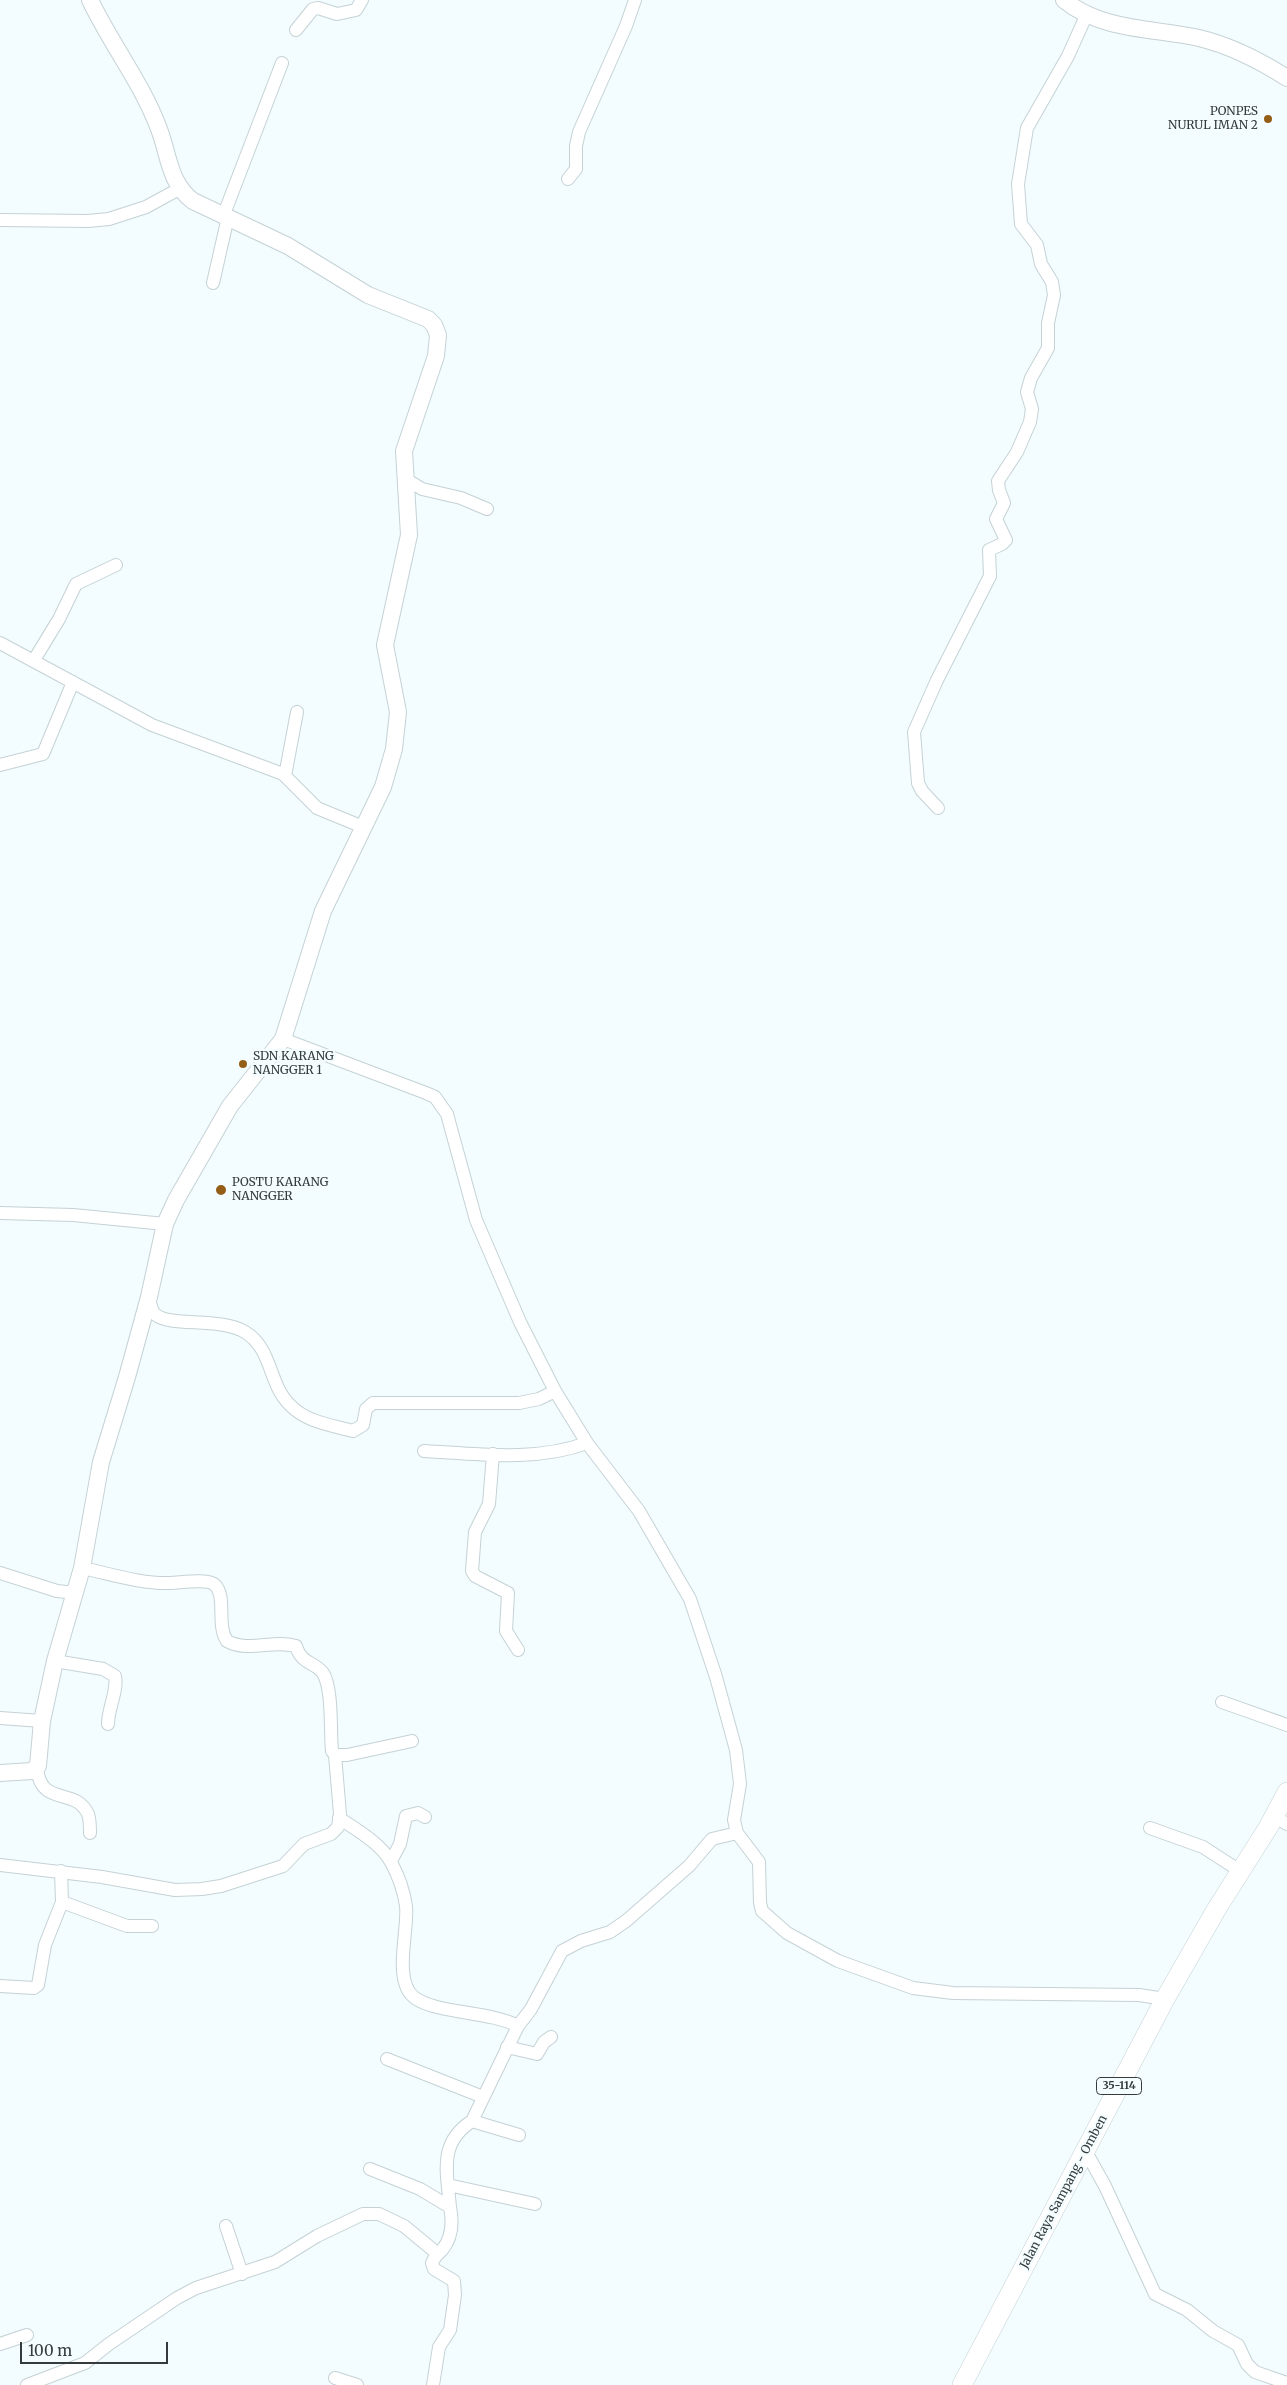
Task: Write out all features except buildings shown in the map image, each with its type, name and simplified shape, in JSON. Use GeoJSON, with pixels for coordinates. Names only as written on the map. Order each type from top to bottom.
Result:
{"type":"FeatureCollection","features":[{"type":"Feature","properties":{"kind":"main road","name":"Jalan Raya Sampang - Omben"},"geometry":{"type":"LineString","coordinates":[[962,2385],[1165,1999],[1240,1872],[1280,1820],[1287,1792]]}},
{"type":"Feature","properties":{"kind":"street"},"geometry":{"type":"LineString","coordinates":[[90,0],[147,102],[159,130],[179,189],[193,201],[288,246],[368,295],[428,319],[434,325],[438,335],[436,356],[406,439],[403,462],[409,535],[386,645],[398,712],[396,734],[382,787],[323,911],[283,1038],[230,1106],[176,1200],[165,1224],[149,1297],[128,1377],[101,1462],[82,1568],[55,1661],[42,1721],[37,1768],[40,1785],[44,1789],[72,1799],[85,1809],[89,1815],[90,1833]]}},
{"type":"Feature","properties":{"kind":"street"},"geometry":{"type":"LineString","coordinates":[[296,30],[313,9],[318,8],[337,14],[356,10],[362,0]]}},
{"type":"Feature","properties":{"kind":"street"},"geometry":{"type":"LineString","coordinates":[[568,179],[576,169],[576,146],[579,132],[626,26],[635,0]]}},
{"type":"Feature","properties":{"kind":"street"},"geometry":{"type":"LineString","coordinates":[[1064,0],[1086,16],[1107,23],[1198,38],[1221,44],[1242,52],[1287,78]]}},
{"type":"Feature","properties":{"kind":"street"},"geometry":{"type":"LineString","coordinates":[[938,808],[922,791],[918,783],[914,732],[937,680],[990,576],[989,550],[1006,540],[996,519],[1004,503],[998,481],[1017,452],[1030,422],[1032,409],[1028,398],[1028,387],[1034,371],[1048,348],[1048,323],[1054,289],[1041,264],[1035,241],[1024,229],[1020,220],[1018,184],[1024,143],[1027,128],[1068,56],[1086,16]]}},
{"type":"Feature","properties":{"kind":"street"},"geometry":{"type":"LineString","coordinates":[[213,283],[226,215],[282,64]]}},
{"type":"Feature","properties":{"kind":"street"},"geometry":{"type":"LineString","coordinates":[[0,220],[88,221],[109,219],[146,207],[179,189]]}},
{"type":"Feature","properties":{"kind":"street"},"geometry":{"type":"LineString","coordinates":[[404,478],[422,489],[461,498],[487,509]]}},
{"type":"Feature","properties":{"kind":"street"},"geometry":{"type":"LineString","coordinates":[[34,660],[56,625],[76,584],[116,566]]}},
{"type":"Feature","properties":{"kind":"street"},"geometry":{"type":"LineString","coordinates":[[0,643],[152,725],[274,770],[285,776],[317,808],[363,826]]}},
{"type":"Feature","properties":{"kind":"street"},"geometry":{"type":"LineString","coordinates":[[0,765],[43,754],[73,682]]}},
{"type":"Feature","properties":{"kind":"street"},"geometry":{"type":"LineString","coordinates":[[285,776],[298,712]]}},
{"type":"Feature","properties":{"kind":"street"},"geometry":{"type":"LineString","coordinates":[[283,1038],[416,1088],[435,1097],[447,1114],[480,1228],[520,1322],[554,1391],[587,1443],[639,1511],[690,1598],[716,1677],[737,1757],[740,1784],[734,1810],[737,1833],[759,1862],[760,1903],[762,1911],[787,1933],[838,1961],[913,1988],[938,1992],[1112,1994],[1165,1999]]}},
{"type":"Feature","properties":{"kind":"street"},"geometry":{"type":"LineString","coordinates":[[0,1213],[73,1215],[165,1224]]}},
{"type":"Feature","properties":{"kind":"street"},"geometry":{"type":"LineString","coordinates":[[149,1297],[153,1311],[163,1319],[227,1324],[248,1333],[261,1346],[278,1387],[292,1407],[309,1419],[353,1431],[361,1428],[366,1409],[373,1403],[519,1403],[539,1399],[554,1391]]}},
{"type":"Feature","properties":{"kind":"street"},"geometry":{"type":"LineString","coordinates":[[424,1451],[540,1455],[564,1452],[587,1443]]}},
{"type":"Feature","properties":{"kind":"street"},"geometry":{"type":"LineString","coordinates":[[493,1454],[489,1504],[475,1532],[472,1571],[474,1576],[508,1594],[506,1631],[518,1650]]}},
{"type":"Feature","properties":{"kind":"street"},"geometry":{"type":"LineString","coordinates":[[0,1865],[61,1871],[176,1890],[202,1890],[221,1886],[283,1866],[304,1844],[335,1831],[339,1818],[335,1755],[332,1751],[327,1685],[323,1674],[304,1661],[296,1646],[283,1644],[242,1647],[227,1641],[221,1627],[220,1595],[216,1585],[211,1582],[159,1583],[82,1568]]}},
{"type":"Feature","properties":{"kind":"street"},"geometry":{"type":"LineString","coordinates":[[0,1573],[57,1591],[74,1593]]}},
{"type":"Feature","properties":{"kind":"street"},"geometry":{"type":"LineString","coordinates":[[55,1661],[103,1669],[115,1676],[116,1681],[109,1710],[108,1724]]}},
{"type":"Feature","properties":{"kind":"street"},"geometry":{"type":"LineString","coordinates":[[1222,1702],[1287,1725]]}},
{"type":"Feature","properties":{"kind":"street"},"geometry":{"type":"LineString","coordinates":[[0,1718],[42,1721]]}},
{"type":"Feature","properties":{"kind":"street"},"geometry":{"type":"LineString","coordinates":[[335,1755],[348,1756],[412,1742]]}},
{"type":"Feature","properties":{"kind":"street"},"geometry":{"type":"LineString","coordinates":[[0,1772],[32,1771],[37,1768]]}},
{"type":"Feature","properties":{"kind":"street"},"geometry":{"type":"LineString","coordinates":[[391,1861],[400,1844],[406,1816],[412,1813],[425,1817]]}},
{"type":"Feature","properties":{"kind":"street"},"geometry":{"type":"LineString","coordinates":[[339,1818],[366,1835],[391,1861],[406,1905],[402,1965],[408,1989],[413,1997],[424,2003],[488,2017],[518,2026]]}},
{"type":"Feature","properties":{"kind":"street"},"geometry":{"type":"LineString","coordinates":[[1150,1828],[1203,1847],[1240,1872]]}},
{"type":"Feature","properties":{"kind":"street"},"geometry":{"type":"LineString","coordinates":[[433,2385],[439,2347],[450,2330],[455,2296],[453,2280],[432,2266],[433,2259],[447,2242],[451,2233],[446,2165],[450,2144],[461,2128],[472,2121],[518,2026],[530,2009],[562,1951],[582,1941],[610,1932],[626,1922],[689,1866],[712,1839],[737,1833]]}},
{"type":"Feature","properties":{"kind":"street"},"geometry":{"type":"LineString","coordinates":[[0,1986],[37,1986],[46,1944],[62,1902],[61,1871]]}},
{"type":"Feature","properties":{"kind":"street"},"geometry":{"type":"LineString","coordinates":[[62,1902],[127,1926],[152,1926]]}},
{"type":"Feature","properties":{"kind":"street"},"geometry":{"type":"LineString","coordinates":[[507,2047],[537,2054],[544,2042],[551,2037]]}},
{"type":"Feature","properties":{"kind":"street"},"geometry":{"type":"LineString","coordinates":[[387,2059],[483,2097]]}},
{"type":"Feature","properties":{"kind":"street"},"geometry":{"type":"LineString","coordinates":[[472,2121],[519,2135]]}},
{"type":"Feature","properties":{"kind":"street"},"geometry":{"type":"LineString","coordinates":[[1086,2152],[1105,2186],[1155,2294],[1187,2310],[1213,2331],[1238,2344],[1247,2364],[1255,2372],[1287,2383]]}},
{"type":"Feature","properties":{"kind":"street"},"geometry":{"type":"LineString","coordinates":[[370,2169],[420,2189],[450,2207]]}},
{"type":"Feature","properties":{"kind":"street"},"geometry":{"type":"LineString","coordinates":[[448,2185],[535,2204]]}},
{"type":"Feature","properties":{"kind":"street"},"geometry":{"type":"LineString","coordinates":[[27,2385],[85,2363],[109,2344],[177,2298],[196,2288],[275,2262],[317,2236],[367,2213],[379,2214],[404,2226],[438,2254]]}},
{"type":"Feature","properties":{"kind":"street"},"geometry":{"type":"LineString","coordinates":[[226,2226],[242,2274]]}},
{"type":"Feature","properties":{"kind":"street"},"geometry":{"type":"LineString","coordinates":[[0,2344],[27,2335]]}},
{"type":"Feature","properties":{"kind":"street"},"geometry":{"type":"LineString","coordinates":[[336,2378],[357,2385]]}},
{"type":"Feature","properties":{"kind":"place","name":"PONPES NURUL IMAN 2"},"geometry":{"type":"Point","coordinates":[1268,119]}},
{"type":"Feature","properties":{"kind":"place","name":"SDN KARANG NANGGER 1"},"geometry":{"type":"Point","coordinates":[243,1064]}},
{"type":"Feature","properties":{"kind":"place","name":"POSTU KARANG NANGGER"},"geometry":{"type":"Point","coordinates":[221,1190]}}]}
